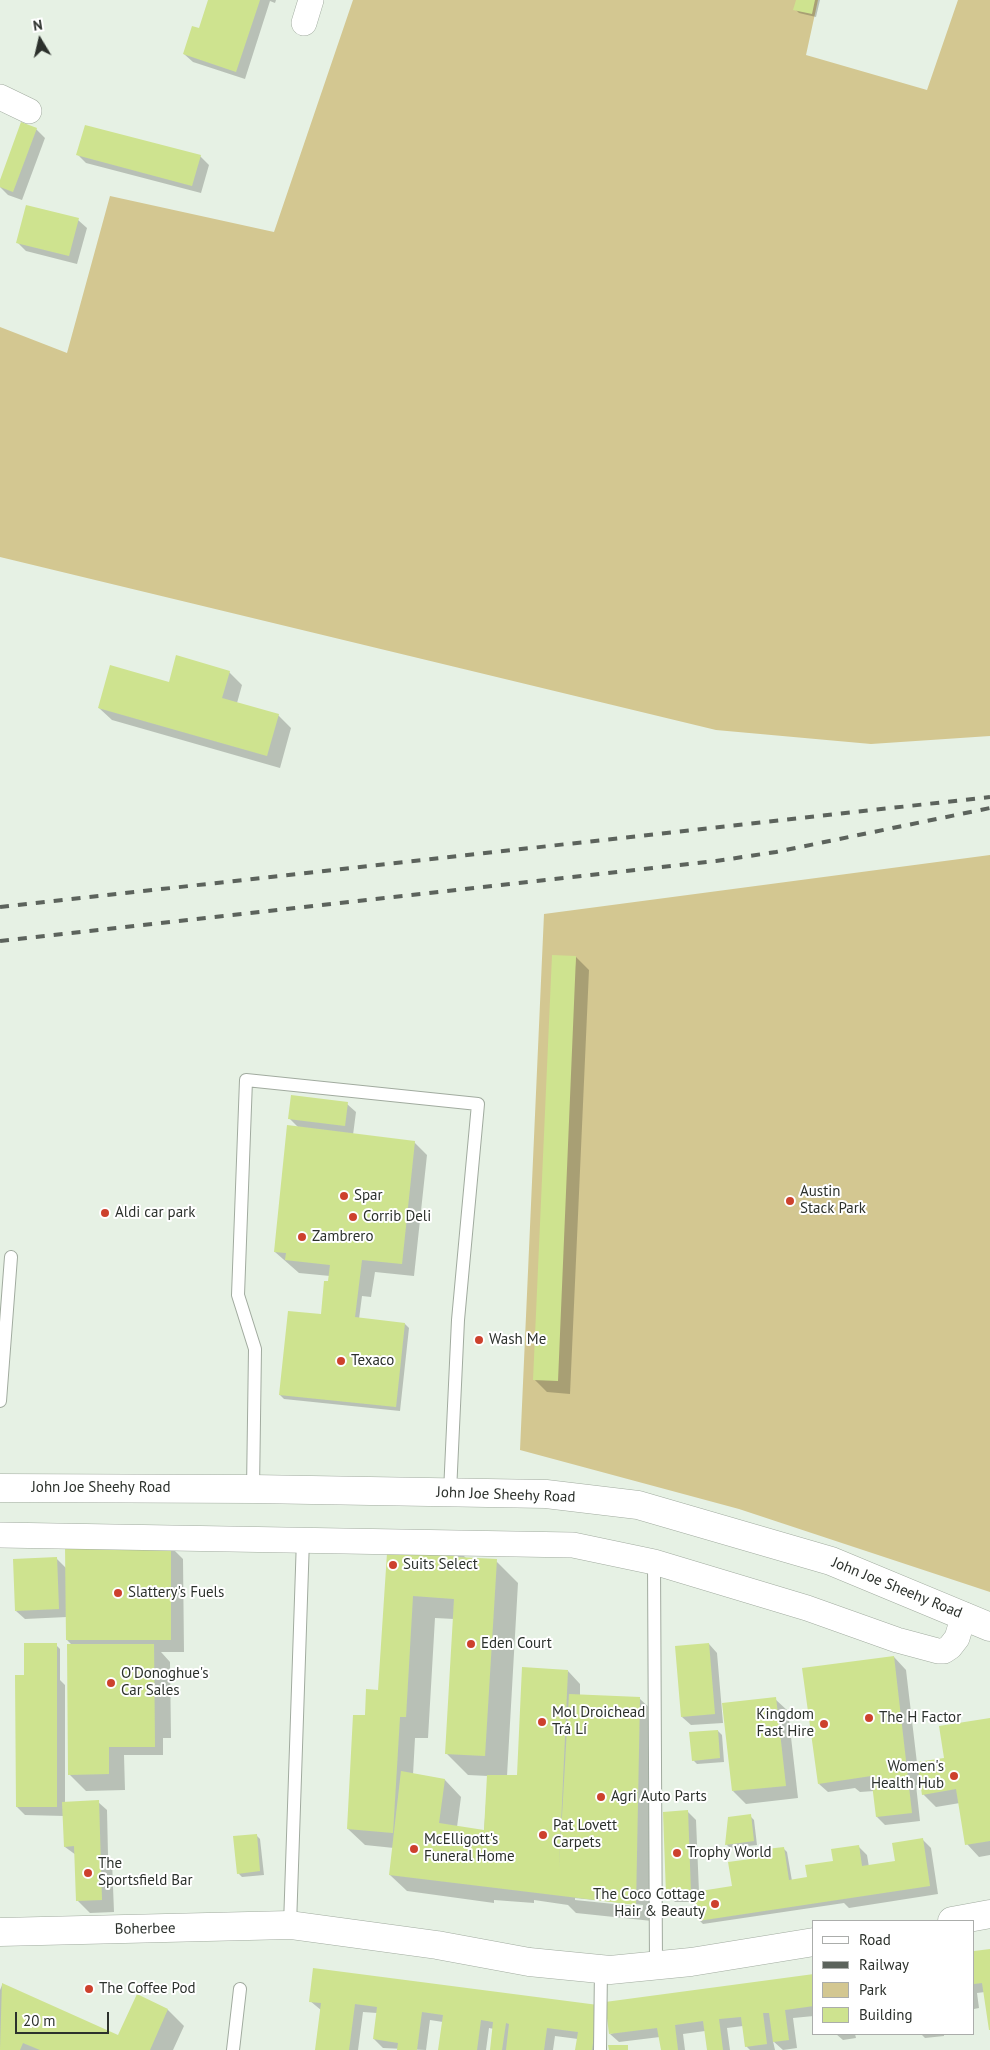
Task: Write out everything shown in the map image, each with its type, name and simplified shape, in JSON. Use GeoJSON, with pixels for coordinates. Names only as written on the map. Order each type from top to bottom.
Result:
{"type":"FeatureCollection","features":[{"type":"Feature","properties":{"kind":"main road","name":"John Joe Sheehy Road"},"geometry":{"type":"LineString","coordinates":[[0,1488],[253,1489],[546,1494],[638,1505],[831,1561],[990,1627]]}},
{"type":"Feature","properties":{"kind":"main road"},"geometry":{"type":"LineString","coordinates":[[957,1920],[990,1914]]}},
{"type":"Feature","properties":{"kind":"main road","name":"Boherbee"},"geometry":{"type":"LineString","coordinates":[[0,1932],[290,1925],[437,1945],[529,1962],[601,1968],[656,1966],[690,1962],[812,1942]]}},
{"type":"Feature","properties":{"kind":"street"},"geometry":{"type":"LineString","coordinates":[[304,23],[311,0]]}},
{"type":"Feature","properties":{"kind":"street"},"geometry":{"type":"LineString","coordinates":[[0,97],[29,111]]}},
{"type":"Feature","properties":{"kind":"street"},"geometry":{"type":"LineString","coordinates":[[0,1535],[573,1545],[654,1562],[807,1608],[897,1640],[944,1651],[954,1642],[964,1615]]}},
{"type":"Feature","properties":{"kind":"lane"},"geometry":{"type":"LineString","coordinates":[[253,1489],[255,1350],[238,1295],[246,1080],[478,1104],[458,1320],[450,1492]]}},
{"type":"Feature","properties":{"kind":"lane"},"geometry":{"type":"LineString","coordinates":[[0,1401],[11,1257]]}},
{"type":"Feature","properties":{"kind":"lane"},"geometry":{"type":"LineString","coordinates":[[290,1925],[304,1539]]}},
{"type":"Feature","properties":{"kind":"lane"},"geometry":{"type":"LineString","coordinates":[[654,1562],[656,1966]]}},
{"type":"Feature","properties":{"kind":"lane"},"geometry":{"type":"LineString","coordinates":[[600,2050],[601,1968]]}},
{"type":"Feature","properties":{"kind":"lane"},"geometry":{"type":"LineString","coordinates":[[233,2050],[240,1989]]}},
{"type":"Feature","properties":{"kind":"green space"},"geometry":{"type":"Polygon","coordinates":[[[353,0],[818,0],[806,55],[927,90],[958,0],[990,0],[990,736],[871,744],[716,730],[0,557],[0,327],[67,353],[110,196],[274,232],[353,0]]]}},
{"type":"Feature","properties":{"kind":"green space","name":"Austin Stack Park"},"geometry":{"type":"Polygon","coordinates":[[[990,855],[990,1592],[739,1509],[520,1450],[544,914],[990,855]]]}},
{"type":"Feature","properties":{"kind":"building"},"geometry":{"type":"Polygon","coordinates":[[[208,0],[260,0],[236,72],[183,54],[192,26],[199,28],[208,0]]]}},
{"type":"Feature","properties":{"kind":"building"},"geometry":{"type":"Polygon","coordinates":[[[796,0],[815,0],[812,14],[793,10],[796,0]]]}},
{"type":"Feature","properties":{"kind":"building"},"geometry":{"type":"Polygon","coordinates":[[[21,122],[37,128],[13,192],[0,187],[0,180],[21,122]]]}},
{"type":"Feature","properties":{"kind":"building"},"geometry":{"type":"Polygon","coordinates":[[[85,125],[201,155],[192,186],[76,155],[85,125]]]}},
{"type":"Feature","properties":{"kind":"building"},"geometry":{"type":"Polygon","coordinates":[[[26,205],[79,218],[69,256],[16,243],[26,205]]]}},
{"type":"Feature","properties":{"kind":"building"},"geometry":{"type":"Polygon","coordinates":[[[176,655],[230,671],[222,698],[279,714],[267,756],[98,708],[110,665],[169,682],[176,655]]]}},
{"type":"Feature","properties":{"kind":"building"},"geometry":{"type":"Polygon","coordinates":[[[552,955],[576,956],[558,1381],[533,1380],[552,955]]]}},
{"type":"Feature","properties":{"kind":"building"},"geometry":{"type":"Polygon","coordinates":[[[291,1095],[348,1102],[345,1126],[288,1119],[291,1095]]]}},
{"type":"Feature","properties":{"kind":"building","name":"Spar"},"geometry":{"type":"Polygon","coordinates":[[[287,1125],[415,1141],[402,1264],[362,1260],[355,1317],[405,1323],[396,1407],[279,1395],[288,1311],[321,1314],[324,1281],[328,1281],[330,1265],[285,1260],[286,1253],[274,1252],[287,1125]]]}},
{"type":"Feature","properties":{"kind":"building","name":"Slattery's Fuels"},"geometry":{"type":"Polygon","coordinates":[[[65,1545],[171,1545],[171,1640],[66,1640],[65,1545]]]}},
{"type":"Feature","properties":{"kind":"building","name":"Eden Court"},"geometry":{"type":"Polygon","coordinates":[[[420,1546],[457,1548],[457,1557],[497,1559],[485,1756],[445,1754],[454,1599],[413,1596],[406,1717],[400,1717],[393,1833],[347,1829],[353,1715],[365,1715],[366,1689],[378,1690],[387,1553],[420,1555],[420,1546]]]}},
{"type":"Feature","properties":{"kind":"building"},"geometry":{"type":"Polygon","coordinates":[[[57,1557],[59,1609],[15,1611],[13,1559],[57,1557]]]}},
{"type":"Feature","properties":{"kind":"building"},"geometry":{"type":"Polygon","coordinates":[[[24,1643],[57,1643],[57,1807],[16,1807],[15,1675],[24,1675],[24,1643]]]}},
{"type":"Feature","properties":{"kind":"building"},"geometry":{"type":"Polygon","coordinates":[[[709,1643],[715,1714],[681,1717],[675,1646],[709,1643]]]}},
{"type":"Feature","properties":{"kind":"building","name":"O'Donoghue's Car Sales"},"geometry":{"type":"Polygon","coordinates":[[[67,1644],[154,1644],[155,1747],[109,1747],[109,1774],[68,1775],[67,1644]]]}},
{"type":"Feature","properties":{"kind":"building","name":"The H Factor"},"geometry":{"type":"Polygon","coordinates":[[[894,1656],[912,1813],[876,1817],[871,1776],[818,1784],[802,1668],[894,1656]]]}},
{"type":"Feature","properties":{"kind":"building"},"geometry":{"type":"Polygon","coordinates":[[[522,1667],[568,1670],[559,1869],[569,1694],[640,1697],[636,1905],[389,1875],[401,1771],[445,1779],[439,1823],[484,1830],[487,1775],[517,1775],[522,1667]]]}},
{"type":"Feature","properties":{"kind":"building"},"geometry":{"type":"Polygon","coordinates":[[[776,1697],[786,1786],[732,1791],[722,1703],[776,1697]]]}},
{"type":"Feature","properties":{"kind":"building","name":"Women's Health Hub"},"geometry":{"type":"Polygon","coordinates":[[[990,1718],[990,1841],[965,1845],[956,1789],[922,1795],[917,1762],[944,1758],[939,1726],[990,1718]]]}},
{"type":"Feature","properties":{"kind":"building"},"geometry":{"type":"Polygon","coordinates":[[[718,1730],[720,1758],[692,1761],[689,1732],[718,1730]]]}},
{"type":"Feature","properties":{"kind":"building"},"geometry":{"type":"Polygon","coordinates":[[[99,1800],[102,1900],[76,1901],[74,1846],[64,1847],[62,1802],[99,1800]]]}},
{"type":"Feature","properties":{"kind":"building","name":"Trophy World"},"geometry":{"type":"Polygon","coordinates":[[[688,1810],[691,1893],[666,1894],[663,1812],[688,1810]]]}},
{"type":"Feature","properties":{"kind":"building"},"geometry":{"type":"Polygon","coordinates":[[[751,1814],[754,1841],[725,1845],[728,1817],[751,1814]]]}},
{"type":"Feature","properties":{"kind":"building"},"geometry":{"type":"Polygon","coordinates":[[[257,1834],[260,1871],[237,1874],[233,1836],[257,1834]]]}},
{"type":"Feature","properties":{"kind":"building"},"geometry":{"type":"Polygon","coordinates":[[[923,1838],[930,1886],[698,1921],[694,1892],[732,1886],[728,1862],[758,1858],[757,1850],[784,1847],[789,1880],[807,1877],[805,1865],[833,1861],[831,1849],[859,1845],[862,1866],[895,1861],[892,1843],[923,1838]]]}},
{"type":"Feature","properties":{"kind":"building"},"geometry":{"type":"Polygon","coordinates":[[[990,1949],[990,2030],[982,1983],[975,1984],[975,1951],[990,1949]]]}},
{"type":"Feature","properties":{"kind":"building"},"geometry":{"type":"Polygon","coordinates":[[[313,1968],[598,2005],[592,2050],[575,2050],[578,2032],[547,2028],[544,2050],[506,2050],[509,2024],[506,2023],[502,2050],[490,2050],[493,2022],[481,2020],[477,2050],[438,2050],[443,2015],[422,2012],[417,2050],[397,2050],[398,2043],[373,2039],[377,2007],[355,2004],[349,2050],[315,2050],[321,2003],[309,2002],[313,1968]]]}},
{"type":"Feature","properties":{"kind":"building"},"geometry":{"type":"Polygon","coordinates":[[[812,1974],[812,2006],[785,2010],[789,2040],[773,2042],[769,2013],[763,2013],[767,2044],[745,2047],[741,2017],[719,2019],[723,2050],[707,2050],[703,2021],[675,2025],[678,2050],[661,2050],[657,2028],[609,2034],[605,2002],[812,1974]]]}},
{"type":"Feature","properties":{"kind":"building"},"geometry":{"type":"Polygon","coordinates":[[[2,1983],[118,2035],[137,1994],[168,2009],[150,2050],[40,2050],[23,2043],[20,2050],[0,2050],[2,1983]]]}},
{"type":"Feature","properties":{"kind":"building"},"geometry":{"type":"Polygon","coordinates":[[[608,2045],[628,2045],[628,2050],[609,2050],[608,2045]]]}},
{"type":"Feature","properties":{"kind":"railway"},"geometry":{"type":"LineString","coordinates":[[0,907],[990,797]]}},
{"type":"Feature","properties":{"kind":"railway"},"geometry":{"type":"LineString","coordinates":[[0,941],[716,861],[776,852],[990,808]]}},
{"type":"Feature","properties":{"kind":"place","name":"Spar"},"geometry":{"type":"Point","coordinates":[344,1196]}},
{"type":"Feature","properties":{"kind":"place","name":"Austin Stack Park"},"geometry":{"type":"Point","coordinates":[790,1201]}},
{"type":"Feature","properties":{"kind":"place","name":"Aldi car park"},"geometry":{"type":"Point","coordinates":[105,1213]}},
{"type":"Feature","properties":{"kind":"place","name":"Corrib Deli"},"geometry":{"type":"Point","coordinates":[353,1217]}},
{"type":"Feature","properties":{"kind":"place","name":"Zambrero"},"geometry":{"type":"Point","coordinates":[302,1237]}},
{"type":"Feature","properties":{"kind":"place","name":"Wash Me"},"geometry":{"type":"Point","coordinates":[479,1340]}},
{"type":"Feature","properties":{"kind":"place","name":"Texaco"},"geometry":{"type":"Point","coordinates":[341,1361]}},
{"type":"Feature","properties":{"kind":"place","name":"Suits Select"},"geometry":{"type":"Point","coordinates":[393,1565]}},
{"type":"Feature","properties":{"kind":"place","name":"Slattery's Fuels"},"geometry":{"type":"Point","coordinates":[118,1593]}},
{"type":"Feature","properties":{"kind":"place","name":"Eden Court"},"geometry":{"type":"Point","coordinates":[471,1644]}},
{"type":"Feature","properties":{"kind":"place","name":"O'Donoghue's Car Sales"},"geometry":{"type":"Point","coordinates":[111,1683]}},
{"type":"Feature","properties":{"kind":"place","name":"The H Factor"},"geometry":{"type":"Point","coordinates":[869,1718]}},
{"type":"Feature","properties":{"kind":"place","name":"Mol Droichead Trá Lí"},"geometry":{"type":"Point","coordinates":[542,1722]}},
{"type":"Feature","properties":{"kind":"place","name":"Kingdom Fast Hire"},"geometry":{"type":"Point","coordinates":[824,1724]}},
{"type":"Feature","properties":{"kind":"place","name":"Women's Health Hub"},"geometry":{"type":"Point","coordinates":[954,1776]}},
{"type":"Feature","properties":{"kind":"place","name":"Agri Auto Parts"},"geometry":{"type":"Point","coordinates":[601,1797]}},
{"type":"Feature","properties":{"kind":"place","name":"Pat Lovett Carpets"},"geometry":{"type":"Point","coordinates":[543,1835]}},
{"type":"Feature","properties":{"kind":"place","name":"McElligott's Funeral Home"},"geometry":{"type":"Point","coordinates":[414,1849]}},
{"type":"Feature","properties":{"kind":"place","name":"Trophy World"},"geometry":{"type":"Point","coordinates":[677,1853]}},
{"type":"Feature","properties":{"kind":"place","name":"The Sportsfield Bar"},"geometry":{"type":"Point","coordinates":[88,1873]}},
{"type":"Feature","properties":{"kind":"place","name":"The Coco Cottage Hair & Beauty"},"geometry":{"type":"Point","coordinates":[715,1904]}},
{"type":"Feature","properties":{"kind":"place","name":"The Coffee Pod"},"geometry":{"type":"Point","coordinates":[89,1989]}}]}
